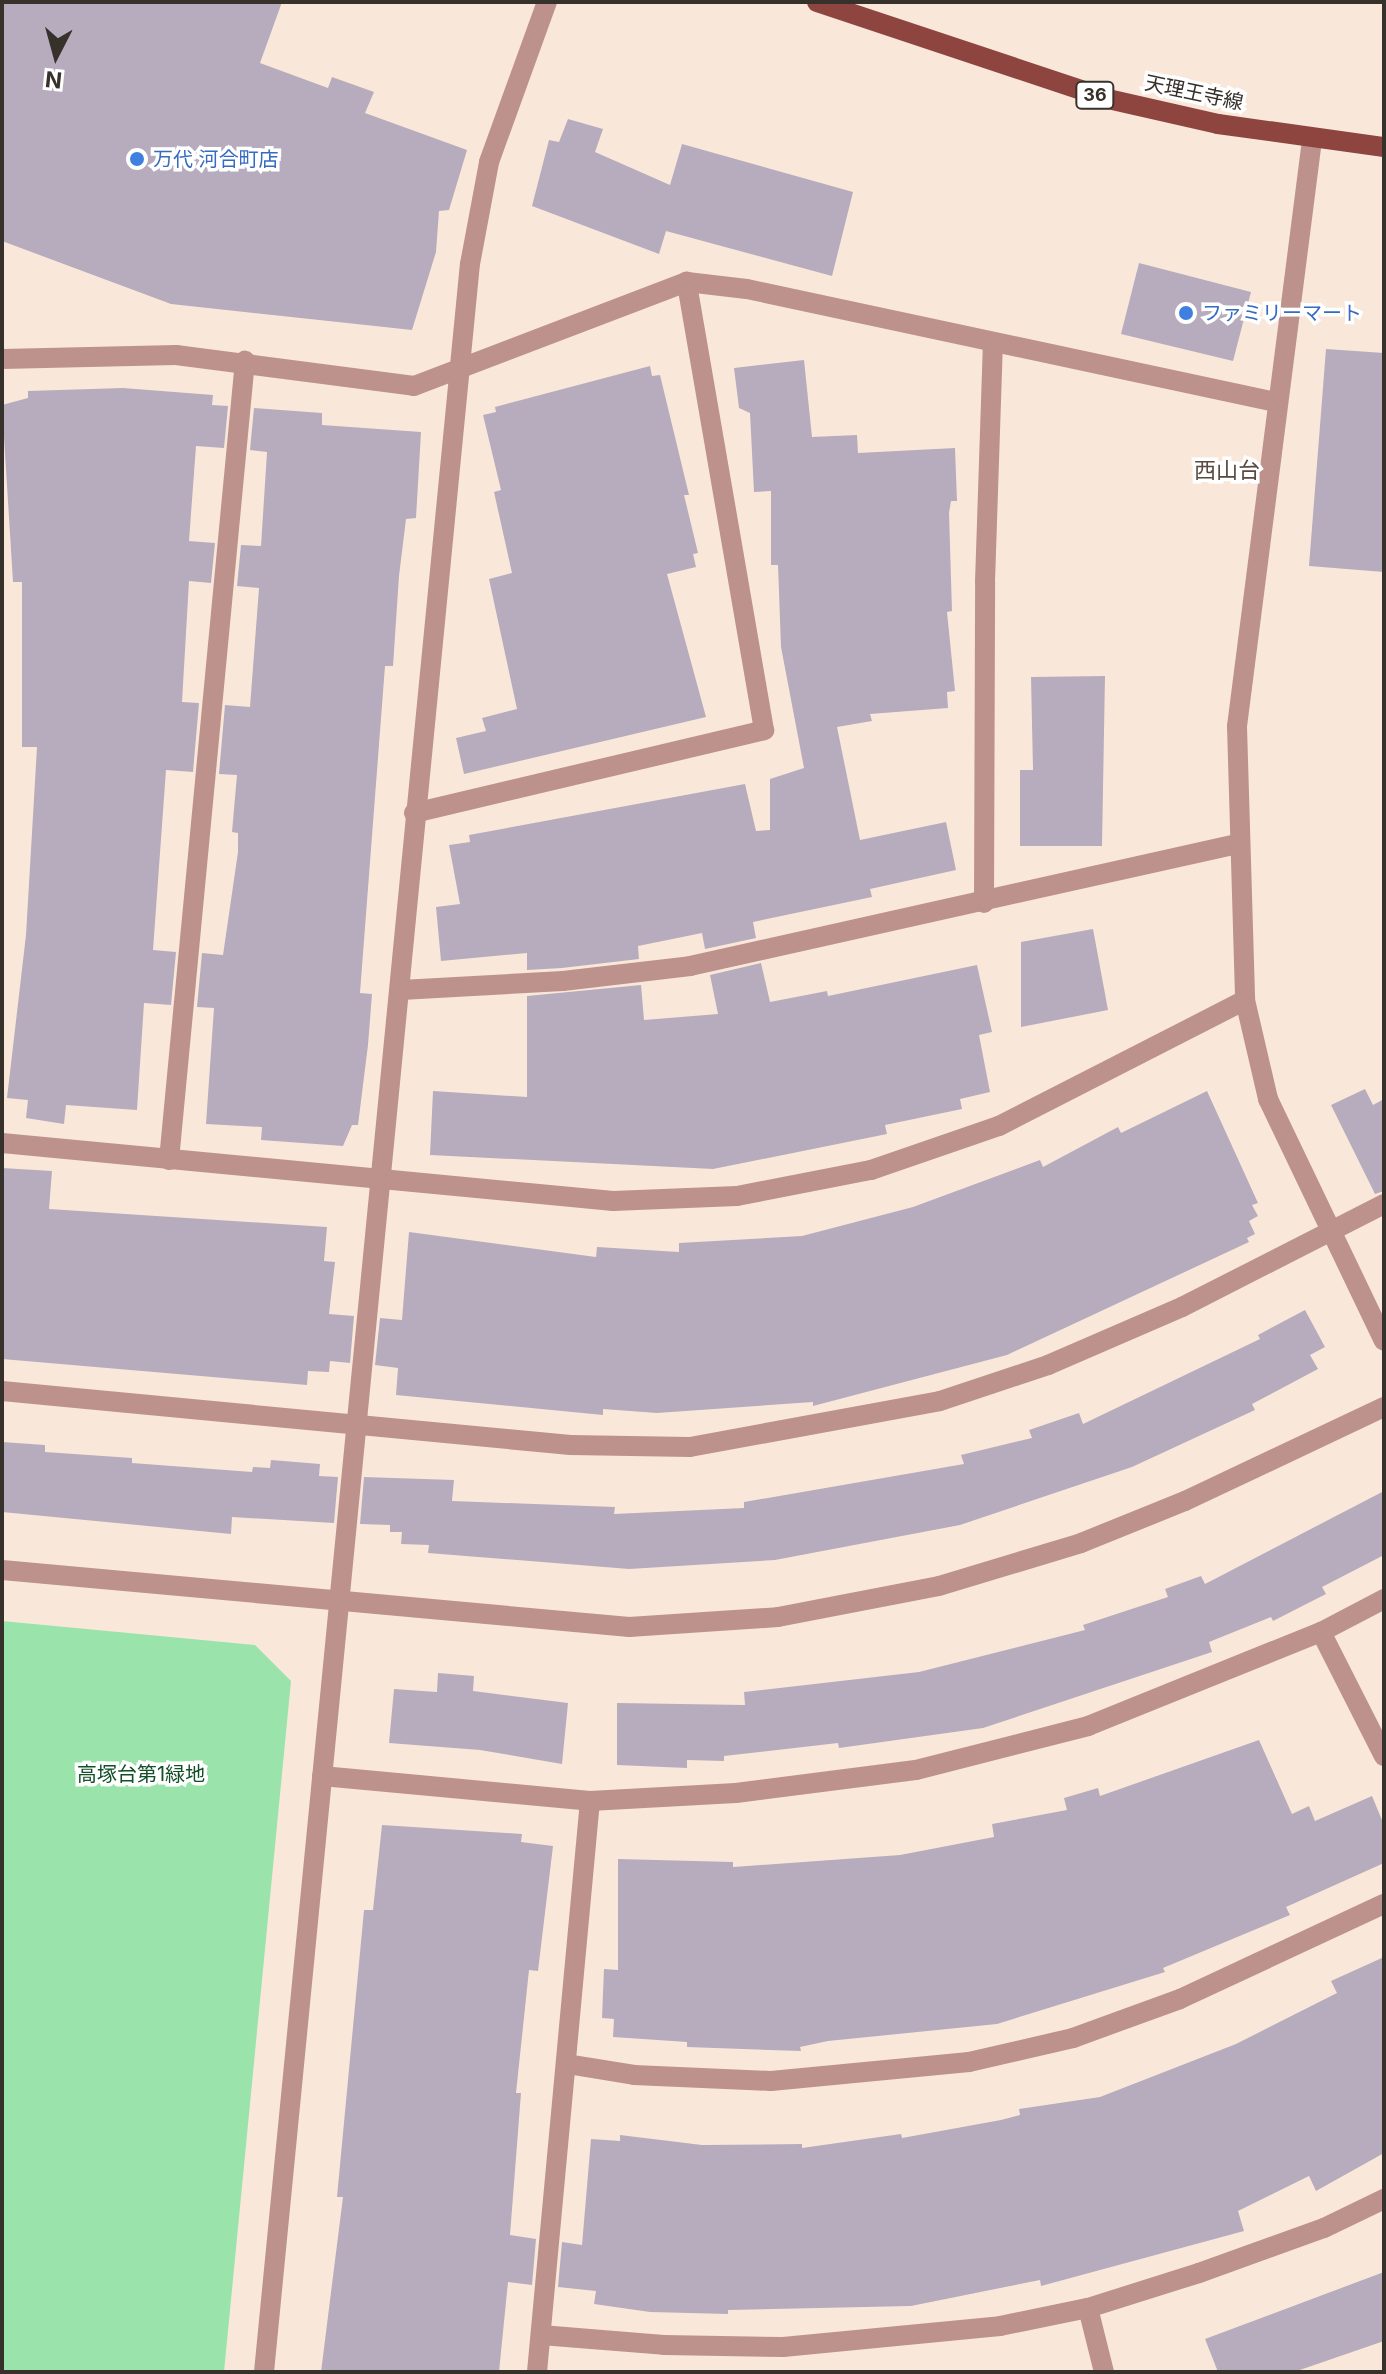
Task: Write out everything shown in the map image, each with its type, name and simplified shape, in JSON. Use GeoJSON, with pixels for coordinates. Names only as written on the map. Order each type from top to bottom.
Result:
{"type":"FeatureCollection","features":[{"type":"Feature","properties":{"kind":"main road","name":"天理王寺線"},"geometry":{"type":"LineString","coordinates":[[817,2],[1108,99],[1312,140],[1384,147]]}},
{"type":"Feature","properties":{"kind":"street"},"geometry":{"type":"LineString","coordinates":[[264,2372],[336,1604],[384,1178],[414,813],[470,264],[489,162],[547,2]]}},
{"type":"Feature","properties":{"kind":"street"},"geometry":{"type":"LineString","coordinates":[[1312,140],[1276,402],[1237,726],[1237,844],[1245,1000],[1268,1099],[1384,1341]]}},
{"type":"Feature","properties":{"kind":"street"},"geometry":{"type":"LineString","coordinates":[[414,813],[764,730],[687,282]]}},
{"type":"Feature","properties":{"kind":"street"},"geometry":{"type":"LineString","coordinates":[[2,359],[176,355],[245,361],[414,386],[687,282],[747,289],[1276,402]]}},
{"type":"Feature","properties":{"kind":"street"},"geometry":{"type":"LineString","coordinates":[[984,903],[985,582],[993,342]]}},
{"type":"Feature","properties":{"kind":"street"},"geometry":{"type":"LineString","coordinates":[[169,1160],[245,361]]}},
{"type":"Feature","properties":{"kind":"street"},"geometry":{"type":"LineString","coordinates":[[401,990],[563,981],[690,966],[984,903],[1237,844]]}},
{"type":"Feature","properties":{"kind":"street"},"geometry":{"type":"LineString","coordinates":[[2,1143],[613,1201],[737,1196],[871,1170],[999,1126],[1245,1000]]}},
{"type":"Feature","properties":{"kind":"street"},"geometry":{"type":"LineString","coordinates":[[2,1391],[570,1445],[690,1447],[829,1425],[940,1401],[1048,1365],[1182,1307],[1384,1204]]}},
{"type":"Feature","properties":{"kind":"street"},"geometry":{"type":"LineString","coordinates":[[2,1570],[336,1604],[629,1627],[778,1617],[939,1586],[1081,1543],[1185,1501],[1384,1407]]}},
{"type":"Feature","properties":{"kind":"street"},"geometry":{"type":"LineString","coordinates":[[322,1776],[590,1801],[736,1793],[916,1770],[1088,1726],[1321,1632],[1384,1599]]}},
{"type":"Feature","properties":{"kind":"street"},"geometry":{"type":"LineString","coordinates":[[1321,1632],[1384,1756]]}},
{"type":"Feature","properties":{"kind":"street"},"geometry":{"type":"LineString","coordinates":[[537,2372],[590,1801]]}},
{"type":"Feature","properties":{"kind":"street"},"geometry":{"type":"LineString","coordinates":[[567,2064],[634,2075],[771,2081],[969,2062],[1073,2038],[1180,1999],[1384,1904]]}},
{"type":"Feature","properties":{"kind":"street"},"geometry":{"type":"LineString","coordinates":[[541,2335],[664,2345],[783,2347],[886,2341],[1088,2308],[1324,2228],[1384,2199]]}},
{"type":"Feature","properties":{"kind":"street"},"geometry":{"type":"LineString","coordinates":[[1088,2308],[1104,2372]]}},
{"type":"Feature","properties":{"kind":"green space","name":"高塚台第1緑地"},"geometry":{"type":"Polygon","coordinates":[[[2,1621],[255,1645],[291,1681],[224,2372],[2,2372],[2,1621]]]}},
{"type":"Feature","properties":{"kind":"building","name":"万代 河合町店"},"geometry":{"type":"Polygon","coordinates":[[[2,2],[282,2],[260,63],[328,88],[332,77],[374,92],[365,113],[467,150],[449,210],[439,211],[436,252],[412,330],[171,304],[2,241],[2,2]]]}},
{"type":"Feature","properties":{"kind":"building"},"geometry":{"type":"Polygon","coordinates":[[[568,119],[603,129],[595,152],[670,185],[682,144],[853,192],[832,276],[666,231],[659,254],[532,206],[549,140],[559,142],[568,119]]]}},
{"type":"Feature","properties":{"kind":"building","name":"ファミリーマート"},"geometry":{"type":"Polygon","coordinates":[[[1139,263],[1251,292],[1233,361],[1121,334],[1139,263]]]}},
{"type":"Feature","properties":{"kind":"building"},"geometry":{"type":"Polygon","coordinates":[[[1326,349],[1384,353],[1384,572],[1309,566],[1326,349]]]}},
{"type":"Feature","properties":{"kind":"building"},"geometry":{"type":"Polygon","coordinates":[[[804,360],[812,437],[857,435],[858,453],[955,448],[957,501],[951,501],[949,513],[952,611],[947,612],[955,691],[947,692],[948,708],[870,714],[872,721],[837,727],[860,840],[946,822],[956,870],[870,889],[872,897],[753,922],[756,938],[705,949],[702,933],[638,946],[639,959],[562,968],[527,970],[527,953],[441,961],[436,907],[460,904],[449,845],[470,842],[469,835],[745,784],[756,831],[770,830],[770,779],[804,768],[781,647],[778,565],[771,565],[771,491],[754,492],[750,413],[739,408],[734,368],[804,360]]]}},
{"type":"Feature","properties":{"kind":"building"},"geometry":{"type":"Polygon","coordinates":[[[650,366],[652,376],[660,375],[689,495],[684,495],[698,553],[693,554],[696,567],[667,574],[706,717],[464,774],[456,738],[486,731],[482,718],[517,709],[489,579],[512,573],[494,492],[501,490],[483,415],[496,412],[495,407],[650,366]]]}},
{"type":"Feature","properties":{"kind":"building"},"geometry":{"type":"Polygon","coordinates":[[[123,388],[213,395],[212,405],[228,406],[224,448],[196,446],[189,541],[215,543],[211,583],[189,581],[182,702],[199,703],[193,772],[166,770],[153,950],[176,952],[171,1005],[144,1003],[137,1110],[66,1105],[64,1124],[26,1118],[28,1100],[7,1098],[26,935],[37,747],[22,747],[22,582],[13,582],[2,405],[28,398],[28,391],[123,388]]]}},
{"type":"Feature","properties":{"kind":"building"},"geometry":{"type":"Polygon","coordinates":[[[254,408],[322,413],[322,425],[421,432],[416,518],[406,519],[393,666],[385,666],[360,993],[372,994],[368,1045],[358,1125],[352,1125],[343,1146],[261,1140],[262,1127],[206,1124],[214,1008],[197,1007],[202,953],[223,955],[238,852],[238,833],[232,832],[237,775],[219,774],[225,705],[250,707],[259,588],[237,586],[241,545],[261,546],[267,452],[250,450],[254,408]]]}},
{"type":"Feature","properties":{"kind":"building"},"geometry":{"type":"Polygon","coordinates":[[[1105,676],[1102,846],[1020,846],[1020,770],[1033,770],[1031,677],[1105,676]]]}},
{"type":"Feature","properties":{"kind":"building"},"geometry":{"type":"Polygon","coordinates":[[[1093,929],[1108,1010],[1021,1027],[1021,942],[1093,929]]]}},
{"type":"Feature","properties":{"kind":"building"},"geometry":{"type":"Polygon","coordinates":[[[761,963],[770,1002],[827,991],[828,996],[977,965],[992,1032],[979,1035],[990,1092],[960,1099],[962,1109],[885,1125],[887,1134],[713,1169],[430,1155],[433,1091],[527,1097],[527,996],[641,985],[644,1020],[718,1014],[710,975],[761,963]]]}},
{"type":"Feature","properties":{"kind":"building"},"geometry":{"type":"Polygon","coordinates":[[[1365,1089],[1373,1105],[1384,1099],[1384,1191],[1375,1194],[1331,1105],[1365,1089]]]}},
{"type":"Feature","properties":{"kind":"building"},"geometry":{"type":"Polygon","coordinates":[[[1207,1091],[1258,1203],[1252,1205],[1258,1216],[1249,1221],[1255,1234],[1247,1238],[1249,1242],[1007,1355],[813,1406],[813,1402],[657,1413],[603,1409],[603,1415],[396,1395],[398,1368],[375,1365],[380,1318],[402,1320],[409,1232],[596,1257],[597,1247],[679,1252],[679,1243],[802,1236],[913,1207],[1040,1160],[1043,1167],[1118,1127],[1121,1133],[1207,1091]]]}},
{"type":"Feature","properties":{"kind":"building"},"geometry":{"type":"Polygon","coordinates":[[[2,1168],[52,1171],[49,1209],[327,1227],[324,1261],[335,1262],[329,1314],[354,1316],[350,1363],[330,1361],[329,1372],[308,1371],[307,1385],[2,1359],[2,1168]]]}},
{"type":"Feature","properties":{"kind":"building"},"geometry":{"type":"Polygon","coordinates":[[[1305,1310],[1325,1347],[1310,1355],[1318,1369],[1252,1404],[1255,1410],[1132,1467],[960,1525],[775,1560],[629,1569],[428,1553],[429,1545],[401,1544],[402,1532],[390,1532],[390,1525],[360,1524],[364,1477],[454,1480],[452,1501],[615,1507],[614,1514],[744,1508],[744,1502],[964,1464],[961,1455],[1032,1438],[1029,1430],[1079,1413],[1083,1424],[1260,1339],[1258,1335],[1305,1310]]]}},
{"type":"Feature","properties":{"kind":"building"},"geometry":{"type":"Polygon","coordinates":[[[2,1442],[45,1445],[45,1452],[132,1458],[132,1463],[252,1472],[253,1467],[270,1468],[271,1460],[320,1464],[319,1476],[338,1477],[334,1523],[232,1517],[231,1534],[2,1512],[2,1442]]]}},
{"type":"Feature","properties":{"kind":"building"},"geometry":{"type":"Polygon","coordinates":[[[1384,1491],[1384,1555],[1322,1587],[1326,1594],[1273,1621],[1271,1617],[1209,1642],[1212,1652],[983,1728],[839,1748],[838,1743],[724,1756],[724,1761],[687,1760],[687,1768],[617,1765],[617,1703],[745,1705],[744,1692],[919,1672],[1085,1630],[1083,1625],[1168,1597],[1165,1589],[1201,1576],[1205,1584],[1384,1491]]]}},
{"type":"Feature","properties":{"kind":"building"},"geometry":{"type":"Polygon","coordinates":[[[438,1673],[474,1676],[473,1691],[568,1703],[562,1764],[480,1750],[389,1743],[394,1689],[437,1692],[438,1673]]]}},
{"type":"Feature","properties":{"kind":"building"},"geometry":{"type":"Polygon","coordinates":[[[1259,1740],[1292,1814],[1309,1806],[1315,1821],[1372,1796],[1384,1825],[1384,1863],[1286,1907],[1290,1915],[1163,1968],[1165,1972],[997,2024],[828,2041],[800,2047],[801,2051],[687,2047],[687,2042],[613,2037],[614,2019],[602,2018],[604,1969],[618,1970],[618,1859],[733,1862],[733,1867],[900,1855],[994,1837],[992,1824],[1067,1810],[1064,1798],[1098,1788],[1100,1796],[1259,1740]]]}},
{"type":"Feature","properties":{"kind":"building"},"geometry":{"type":"Polygon","coordinates":[[[382,1825],[522,1834],[521,1842],[553,1846],[538,1971],[529,1970],[516,2093],[521,2093],[510,2235],[536,2239],[532,2285],[508,2282],[499,2372],[321,2372],[343,2197],[337,2197],[364,1910],[373,1910],[382,1825]]]}},
{"type":"Feature","properties":{"kind":"building"},"geometry":{"type":"Polygon","coordinates":[[[1384,1957],[1384,2153],[1316,2191],[1309,2176],[1238,2211],[1244,2231],[1041,2286],[1040,2280],[911,2306],[728,2310],[728,2314],[650,2312],[594,2304],[596,2291],[558,2287],[562,2242],[582,2245],[591,2139],[620,2141],[620,2135],[702,2145],[802,2144],[802,2148],[901,2134],[902,2138],[1001,2120],[1020,2115],[1019,2109],[1100,2097],[1236,2044],[1337,1993],[1331,1981],[1384,1957]]]}},
{"type":"Feature","properties":{"kind":"building"},"geometry":{"type":"Polygon","coordinates":[[[1384,2272],[1384,2341],[1294,2372],[1218,2372],[1205,2339],[1384,2272]]]}},
{"type":"Feature","properties":{"kind":"place","name":"万代 河合町店"},"geometry":{"type":"Point","coordinates":[137,159]}},
{"type":"Feature","properties":{"kind":"place","name":"ファミリーマート"},"geometry":{"type":"Point","coordinates":[1186,313]}},
{"type":"Feature","properties":{"kind":"district","name":"西山台"},"geometry":{"type":"Point","coordinates":[1227,471]}}]}
